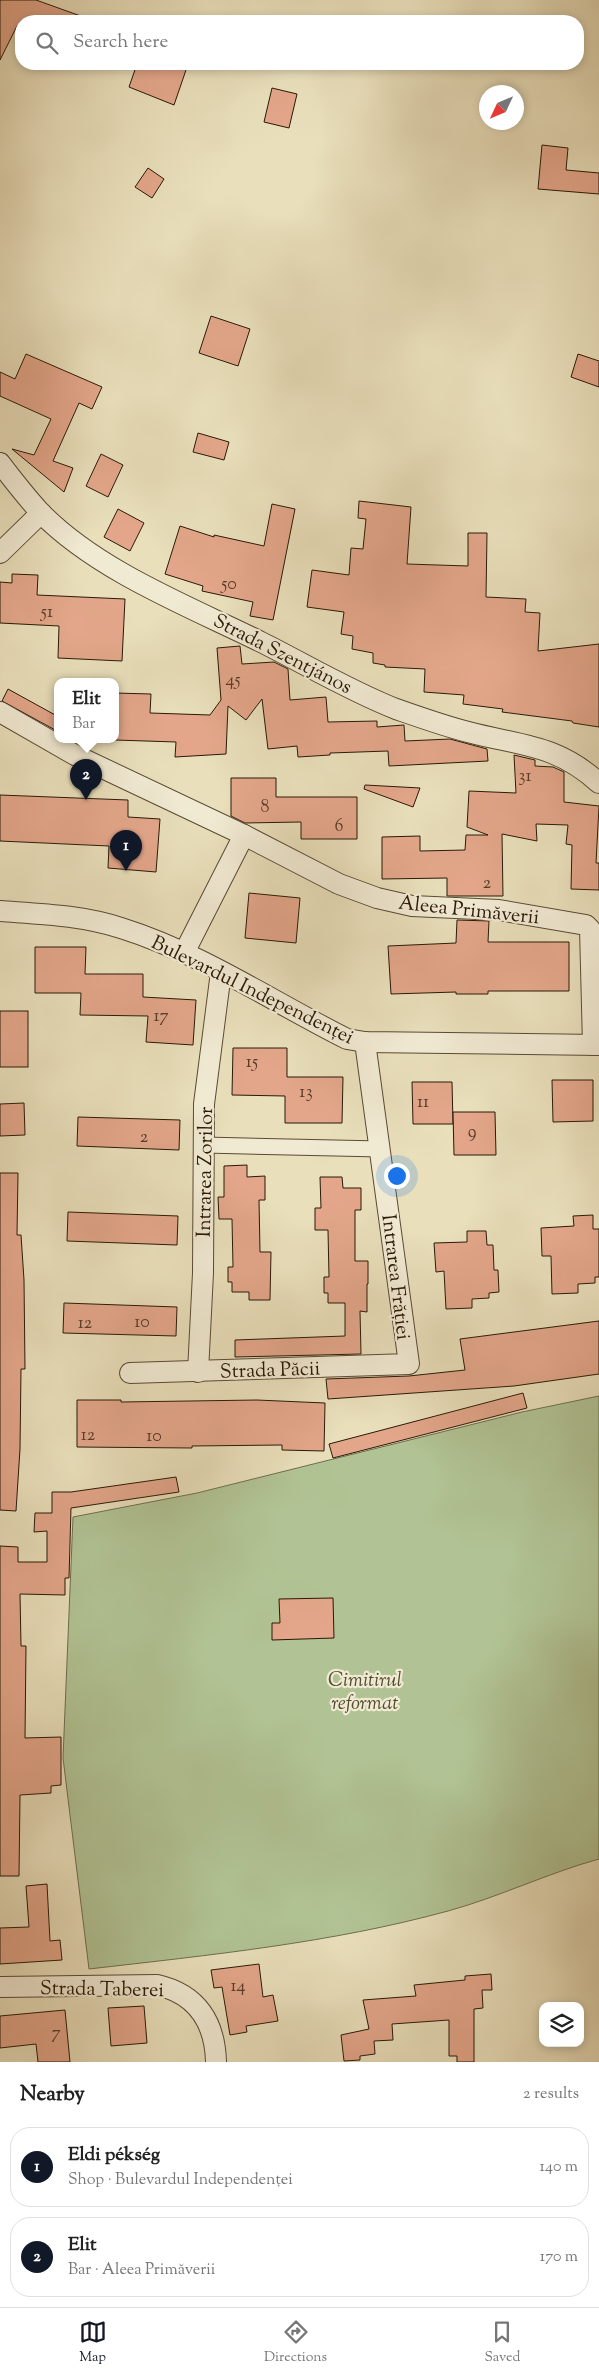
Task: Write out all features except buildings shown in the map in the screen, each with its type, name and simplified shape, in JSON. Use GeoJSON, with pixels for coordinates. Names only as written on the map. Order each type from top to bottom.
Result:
{"type":"FeatureCollection","features":[{"type":"Feature","properties":{"kind":"street","name":"Strada Szentjános"},"geometry":{"type":"LineString","coordinates":[[0,463],[41,513],[92,554],[142,582],[395,708],[467,732],[538,747],[558,754],[580,767],[599,784]]}},
{"type":"Feature","properties":{"kind":"street"},"geometry":{"type":"LineString","coordinates":[[0,553],[41,513]]}},
{"type":"Feature","properties":{"kind":"street","name":"Aleea Primăverii"},"geometry":{"type":"LineString","coordinates":[[0,712],[54,743]]}},
{"type":"Feature","properties":{"kind":"street","name":"Aleea Primăverii"},"geometry":{"type":"LineString","coordinates":[[54,743],[338,884],[377,898],[412,906],[499,910],[586,925],[590,929],[596,1045]]}},
{"type":"Feature","properties":{"kind":"street"},"geometry":{"type":"LineString","coordinates":[[184,953],[244,836]]}},
{"type":"Feature","properties":{"kind":"street","name":"Bulevardul Independenței"},"geometry":{"type":"LineString","coordinates":[[0,911],[68,915],[121,928],[184,953],[339,1034],[365,1042],[596,1045]]}},
{"type":"Feature","properties":{"kind":"street","name":"Intrarea Zorilor"},"geometry":{"type":"LineString","coordinates":[[198,1372],[203,1273],[204,1104],[221,972]]}},
{"type":"Feature","properties":{"kind":"street","name":"Intrarea Frăției"},"geometry":{"type":"LineString","coordinates":[[365,1042],[409,1364]]}},
{"type":"Feature","properties":{"kind":"street"},"geometry":{"type":"LineString","coordinates":[[204,1145],[381,1149]]}},
{"type":"Feature","properties":{"kind":"street","name":"Strada Păcii"},"geometry":{"type":"LineString","coordinates":[[130,1373],[409,1364]]}},
{"type":"Feature","properties":{"kind":"street","name":"Strada Taberei"},"geometry":{"type":"LineString","coordinates":[[0,1986],[157,1985],[173,1989],[193,2002],[203,2013],[213,2040],[216,2062]]}},
{"type":"Feature","properties":{"kind":"green space","name":"Cimitirul reformat"},"geometry":{"type":"Polygon","coordinates":[[[599,1396],[599,1859],[448,1911],[360,1932],[270,1947],[89,1969],[63,1758],[73,1517],[197,1493],[522,1412],[599,1396]]]}},
{"type":"Feature","properties":{"kind":"place","name":"Elit"},"geometry":{"type":"Point","coordinates":[86,800]}},
{"type":"Feature","properties":{"kind":"place","name":"Eldi pékség"},"geometry":{"type":"Point","coordinates":[126,871]}}]}
